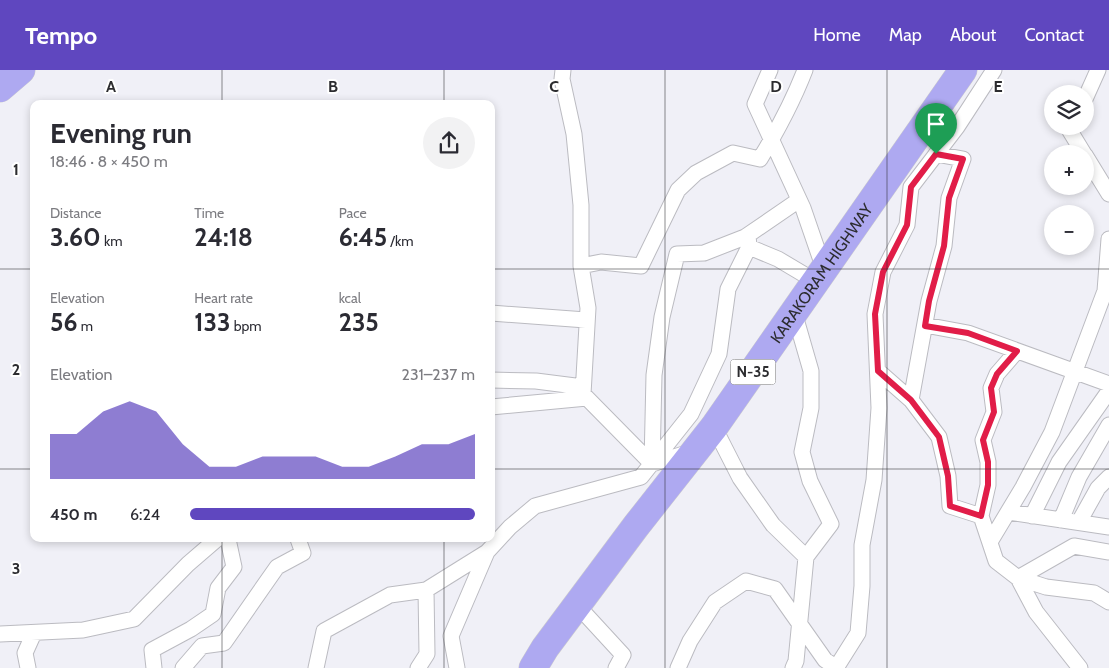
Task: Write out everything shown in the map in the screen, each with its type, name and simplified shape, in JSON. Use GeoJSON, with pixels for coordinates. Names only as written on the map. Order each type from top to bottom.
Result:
{"type":"FeatureCollection","features":[{"type":"Feature","properties":{"kind":"highway"},"geometry":{"type":"LineString","coordinates":[[0,88],[21,70]]}},
{"type":"Feature","properties":{"kind":"highway","name":"KARAKORAM HIGHWAY"},"geometry":{"type":"LineString","coordinates":[[533,668],[577,604],[714,428],[963,70]]}},
{"type":"Feature","properties":{"kind":"street"},"geometry":{"type":"LineString","coordinates":[[563,70],[562,79],[574,134],[581,205],[581,266],[588,308],[586,320],[585,393]]}},
{"type":"Feature","properties":{"kind":"street"},"geometry":{"type":"LineString","coordinates":[[770,70],[755,104],[799,200],[820,275]]}},
{"type":"Feature","properties":{"kind":"street"},"geometry":{"type":"LineString","coordinates":[[581,266],[601,262],[641,266],[678,190],[696,173],[733,153],[760,159],[772,140],[799,87],[805,70]]}},
{"type":"Feature","properties":{"kind":"street"},"geometry":{"type":"LineString","coordinates":[[678,668],[690,640],[714,602],[746,581],[775,589],[825,660],[836,668],[858,633],[862,586],[862,545],[874,480],[879,408],[875,314],[883,272],[907,225],[911,187],[957,127],[994,70]]}},
{"type":"Feature","properties":{"kind":"street"},"geometry":{"type":"LineString","coordinates":[[1091,85],[1098,70]]}},
{"type":"Feature","properties":{"kind":"street"},"geometry":{"type":"LineString","coordinates":[[911,400],[929,301],[944,246],[949,198],[963,159],[936,154]]}},
{"type":"Feature","properties":{"kind":"street"},"geometry":{"type":"LineString","coordinates":[[1094,169],[1109,194]]}},
{"type":"Feature","properties":{"kind":"street"},"geometry":{"type":"LineString","coordinates":[[652,464],[654,375],[662,317],[678,254],[704,253],[749,241],[799,200]]}},
{"type":"Feature","properties":{"kind":"street"},"geometry":{"type":"LineString","coordinates":[[990,542],[1052,432],[1076,372],[1105,291],[1109,239]]}},
{"type":"Feature","properties":{"kind":"street"},"geometry":{"type":"LineString","coordinates":[[749,241],[778,259],[820,275]]}},
{"type":"Feature","properties":{"kind":"street"},"geometry":{"type":"LineString","coordinates":[[316,668],[324,631],[390,595],[426,590],[487,552],[510,527],[535,506],[641,477],[690,414],[719,354],[728,289],[749,241]]}},
{"type":"Feature","properties":{"kind":"street"},"geometry":{"type":"LineString","coordinates":[[792,668],[796,661],[806,557],[831,524],[810,481],[802,452],[811,408],[811,370],[794,312]]}},
{"type":"Feature","properties":{"kind":"street"},"geometry":{"type":"LineString","coordinates":[[495,313],[586,320]]}},
{"type":"Feature","properties":{"kind":"street"},"geometry":{"type":"LineString","coordinates":[[925,326],[968,333],[1109,384]]}},
{"type":"Feature","properties":{"kind":"street"},"geometry":{"type":"LineString","coordinates":[[1017,351],[997,374],[991,388],[994,412],[983,440],[988,462],[988,485],[981,516],[996,561],[1018,578],[1046,587],[1094,593],[1109,602]]}},
{"type":"Feature","properties":{"kind":"street"},"geometry":{"type":"LineString","coordinates":[[878,371],[911,400],[939,437],[948,476],[950,506],[981,516]]}},
{"type":"Feature","properties":{"kind":"street"},"geometry":{"type":"LineString","coordinates":[[495,380],[536,381],[585,393],[652,464]]}},
{"type":"Feature","properties":{"kind":"street"},"geometry":{"type":"LineString","coordinates":[[1032,516],[1059,462],[1109,391]]}},
{"type":"Feature","properties":{"kind":"street"},"geometry":{"type":"LineString","coordinates":[[495,406],[585,393]]}},
{"type":"Feature","properties":{"kind":"street"},"geometry":{"type":"LineString","coordinates":[[1061,520],[1080,478],[1109,425]]}},
{"type":"Feature","properties":{"kind":"street"},"geometry":{"type":"LineString","coordinates":[[714,428],[740,478],[773,525],[806,557]]}},
{"type":"Feature","properties":{"kind":"street"},"geometry":{"type":"LineString","coordinates":[[652,464],[696,450]]}},
{"type":"Feature","properties":{"kind":"street"},"geometry":{"type":"LineString","coordinates":[[1079,522],[1098,488],[1109,477]]}},
{"type":"Feature","properties":{"kind":"street"},"geometry":{"type":"LineString","coordinates":[[1008,512],[1108,525]]}},
{"type":"Feature","properties":{"kind":"street"},"geometry":{"type":"LineString","coordinates":[[0,634],[83,630],[134,619],[188,564],[214,542]]}},
{"type":"Feature","properties":{"kind":"street"},"geometry":{"type":"LineString","coordinates":[[154,668],[152,650],[191,629],[213,614],[218,588],[234,567],[229,542]]}},
{"type":"Feature","properties":{"kind":"street"},"geometry":{"type":"LineString","coordinates":[[183,668],[202,646],[224,643],[277,567],[303,552],[299,542]]}},
{"type":"Feature","properties":{"kind":"street"},"geometry":{"type":"LineString","coordinates":[[1018,578],[1074,546],[1109,552]]}},
{"type":"Feature","properties":{"kind":"street"},"geometry":{"type":"LineString","coordinates":[[457,668],[452,636],[487,552]]}},
{"type":"Feature","properties":{"kind":"street"},"geometry":{"type":"LineString","coordinates":[[1018,578],[1036,612],[1080,668]]}},
{"type":"Feature","properties":{"kind":"street"},"geometry":{"type":"LineString","coordinates":[[418,668],[427,654],[426,590]]}},
{"type":"Feature","properties":{"kind":"street"},"geometry":{"type":"LineString","coordinates":[[577,604],[623,655],[616,668]]}},
{"type":"Feature","properties":{"kind":"street"},"geometry":{"type":"LineString","coordinates":[[28,668],[25,653],[34,633]]}},
{"type":"Feature","properties":{"kind":"route"},"geometry":{"type":"LineString","coordinates":[[936,154],[963,159],[949,198],[944,246],[929,301],[925,326],[968,333],[1017,351],[997,374],[991,388],[994,412],[983,440],[988,462],[988,485],[981,516],[950,506],[948,476],[939,437],[911,400],[878,371],[875,314],[883,272],[907,225],[911,187],[936,154]]}}]}
